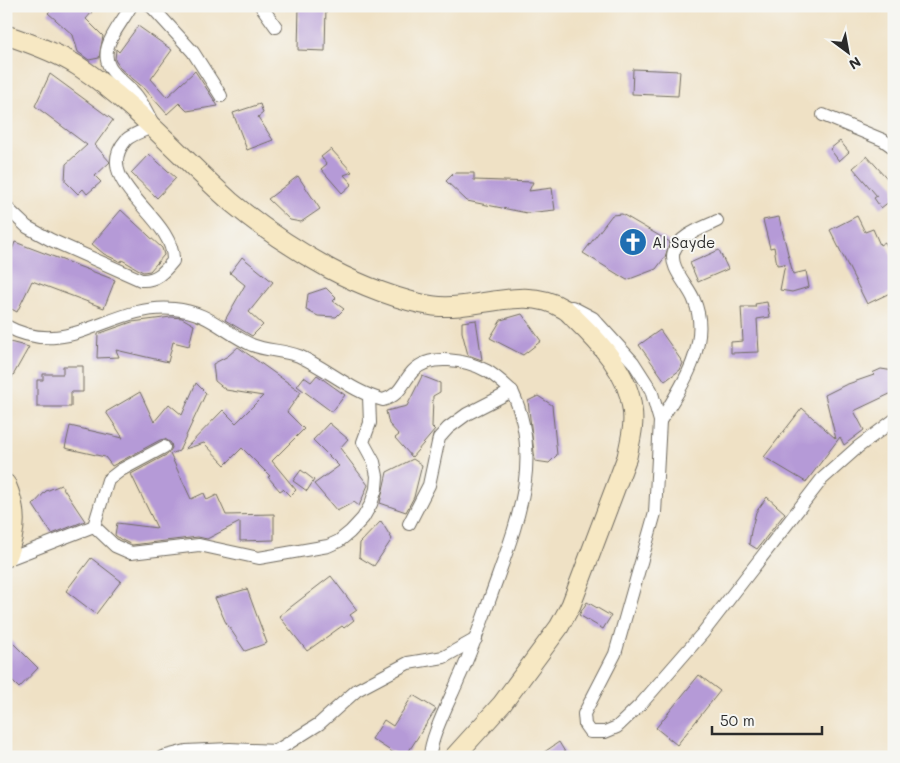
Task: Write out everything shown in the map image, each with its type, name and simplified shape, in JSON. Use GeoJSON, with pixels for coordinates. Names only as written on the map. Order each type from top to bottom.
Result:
{"type":"FeatureCollection","features":[{"type":"Feature","properties":{"kind":"main road"},"geometry":{"type":"LineString","coordinates":[[6,36],[76,64],[154,126],[230,201],[254,221],[276,237],[331,270],[398,296],[434,306],[457,306],[519,298],[538,300],[564,309],[594,336],[614,364],[624,383],[632,408],[632,433],[627,457],[575,597],[559,627],[502,704],[454,757]]}},
{"type":"Feature","properties":{"kind":"main road"},"geometry":{"type":"LineString","coordinates":[[6,484],[13,502],[16,524],[6,558]]}},
{"type":"Feature","properties":{"kind":"street"},"geometry":{"type":"LineString","coordinates":[[6,207],[27,227],[86,257],[141,280],[149,280],[158,276],[173,261],[173,250],[168,237],[118,175],[116,162],[118,153],[127,139],[154,126],[136,94],[110,70],[106,59],[108,46],[131,6]]}},
{"type":"Feature","properties":{"kind":"street"},"geometry":{"type":"LineString","coordinates":[[151,6],[193,52],[221,96]]}},
{"type":"Feature","properties":{"kind":"street"},"geometry":{"type":"LineString","coordinates":[[261,6],[276,27]]}},
{"type":"Feature","properties":{"kind":"street"},"geometry":{"type":"LineString","coordinates":[[823,115],[883,140],[894,148]]}},
{"type":"Feature","properties":{"kind":"street"},"geometry":{"type":"LineString","coordinates":[[660,420],[688,376],[696,350],[699,327],[695,300],[677,270],[673,259],[674,251],[680,242],[717,221]]}},
{"type":"Feature","properties":{"kind":"street"},"geometry":{"type":"LineString","coordinates":[[564,309],[572,306],[593,318],[616,340],[651,390],[660,420],[655,513],[615,654],[584,714],[585,725],[590,732],[598,733],[617,727],[641,704],[702,634],[822,480],[858,447],[894,420]]}},
{"type":"Feature","properties":{"kind":"street"},"geometry":{"type":"LineString","coordinates":[[6,326],[18,333],[52,339],[68,336],[106,321],[152,308],[188,310],[206,316],[252,345],[267,350],[286,351],[301,357],[369,396],[383,400],[392,398],[398,393],[421,364],[438,359],[485,370],[512,391],[522,413],[527,454],[525,489],[518,521],[476,639],[440,722],[430,757]]}},
{"type":"Feature","properties":{"kind":"street"},"geometry":{"type":"LineString","coordinates":[[409,524],[429,485],[439,438],[466,414],[512,391]]}},
{"type":"Feature","properties":{"kind":"street"},"geometry":{"type":"LineString","coordinates":[[94,526],[115,546],[131,553],[199,545],[259,558],[328,546],[340,541],[363,518],[372,504],[376,489],[377,476],[374,462],[363,442],[370,423],[369,396]]}},
{"type":"Feature","properties":{"kind":"street"},"geometry":{"type":"LineString","coordinates":[[94,526],[108,480],[121,470],[164,446]]}},
{"type":"Feature","properties":{"kind":"street"},"geometry":{"type":"LineString","coordinates":[[6,558],[94,526]]}},
{"type":"Feature","properties":{"kind":"street"},"geometry":{"type":"LineString","coordinates":[[162,757],[186,752],[230,749],[276,751],[319,724],[357,690],[408,663],[444,657],[476,639]]}},
{"type":"Feature","properties":{"kind":"building"},"geometry":{"type":"Polygon","coordinates":[[[54,6],[86,6],[92,12],[86,19],[103,36],[99,58],[89,60],[78,52],[73,35],[48,13],[54,6]]]}},
{"type":"Feature","properties":{"kind":"building"},"geometry":{"type":"Polygon","coordinates":[[[299,6],[326,6],[325,51],[298,50],[299,6]]]}},
{"type":"Feature","properties":{"kind":"building"},"geometry":{"type":"Polygon","coordinates":[[[138,26],[172,50],[151,79],[167,97],[195,71],[218,106],[187,111],[179,103],[167,114],[145,89],[121,69],[115,60],[116,49],[119,52],[138,26]]]}},
{"type":"Feature","properties":{"kind":"building"},"geometry":{"type":"Polygon","coordinates":[[[633,69],[680,71],[678,96],[632,94],[633,69]]]}},
{"type":"Feature","properties":{"kind":"building"},"geometry":{"type":"Polygon","coordinates":[[[50,74],[113,120],[95,145],[110,162],[95,176],[101,182],[87,194],[83,189],[78,194],[65,181],[66,164],[87,145],[35,106],[50,74]]]}},
{"type":"Feature","properties":{"kind":"building"},"geometry":{"type":"Polygon","coordinates":[[[260,104],[263,113],[258,117],[273,140],[247,150],[233,113],[260,104]]]}},
{"type":"Feature","properties":{"kind":"building"},"geometry":{"type":"Polygon","coordinates":[[[840,141],[849,152],[839,161],[830,149],[840,141]]]}},
{"type":"Feature","properties":{"kind":"building"},"geometry":{"type":"Polygon","coordinates":[[[331,149],[352,172],[344,175],[352,184],[342,193],[321,169],[327,164],[321,157],[331,149]]]}},
{"type":"Feature","properties":{"kind":"building"},"geometry":{"type":"Polygon","coordinates":[[[149,154],[176,178],[157,198],[131,173],[149,154]]]}},
{"type":"Feature","properties":{"kind":"building"},"geometry":{"type":"Polygon","coordinates":[[[867,156],[894,186],[894,198],[881,208],[874,198],[877,196],[853,168],[867,156]]]}},
{"type":"Feature","properties":{"kind":"building"},"geometry":{"type":"Polygon","coordinates":[[[454,173],[474,173],[474,180],[533,182],[529,191],[552,188],[555,210],[527,213],[467,201],[446,181],[454,173]]]}},
{"type":"Feature","properties":{"kind":"building"},"geometry":{"type":"Polygon","coordinates":[[[298,176],[320,209],[301,222],[290,220],[268,199],[298,176]]]}},
{"type":"Feature","properties":{"kind":"building"},"geometry":{"type":"Polygon","coordinates":[[[121,210],[162,248],[164,255],[150,271],[143,272],[122,260],[121,262],[104,254],[92,244],[121,210]]]}},
{"type":"Feature","properties":{"kind":"building"},"geometry":{"type":"Polygon","coordinates":[[[622,214],[670,242],[665,257],[656,269],[627,280],[583,253],[612,215],[622,214]]]}},
{"type":"Feature","properties":{"kind":"building"},"geometry":{"type":"Polygon","coordinates":[[[857,216],[865,232],[873,229],[880,245],[885,242],[894,260],[894,291],[867,304],[830,230],[857,216]]]}},
{"type":"Feature","properties":{"kind":"building"},"geometry":{"type":"Polygon","coordinates":[[[779,217],[793,274],[806,271],[809,287],[792,292],[780,290],[785,264],[777,265],[774,247],[770,248],[763,220],[779,217]]]}},
{"type":"Feature","properties":{"kind":"building"},"geometry":{"type":"Polygon","coordinates":[[[15,242],[115,280],[104,308],[32,281],[17,312],[6,306],[6,265],[15,242]]]}},
{"type":"Feature","properties":{"kind":"building"},"geometry":{"type":"Polygon","coordinates":[[[719,250],[728,269],[698,282],[690,263],[719,250]]]}},
{"type":"Feature","properties":{"kind":"building"},"geometry":{"type":"Polygon","coordinates":[[[242,257],[273,282],[249,312],[263,325],[252,336],[225,320],[245,285],[230,273],[242,257]]]}},
{"type":"Feature","properties":{"kind":"building"},"geometry":{"type":"Polygon","coordinates":[[[326,288],[336,298],[333,301],[344,309],[336,317],[318,316],[306,310],[308,294],[326,288]]]}},
{"type":"Feature","properties":{"kind":"building"},"geometry":{"type":"Polygon","coordinates":[[[767,302],[770,317],[757,319],[759,352],[731,353],[731,342],[743,341],[741,307],[756,307],[755,304],[767,302]]]}},
{"type":"Feature","properties":{"kind":"building"},"geometry":{"type":"Polygon","coordinates":[[[522,314],[541,341],[523,355],[490,338],[501,320],[522,314]]]}},
{"type":"Feature","properties":{"kind":"building"},"geometry":{"type":"Polygon","coordinates":[[[171,317],[182,318],[194,325],[189,346],[173,342],[168,362],[116,350],[119,357],[97,358],[98,334],[132,322],[171,317]]]}},
{"type":"Feature","properties":{"kind":"building"},"geometry":{"type":"Polygon","coordinates":[[[476,320],[482,360],[468,355],[462,332],[462,322],[476,320]]]}},
{"type":"Feature","properties":{"kind":"building"},"geometry":{"type":"Polygon","coordinates":[[[660,330],[683,363],[680,370],[665,381],[639,345],[660,330]]]}},
{"type":"Feature","properties":{"kind":"building"},"geometry":{"type":"Polygon","coordinates":[[[6,341],[29,347],[6,388],[6,341]]]}},
{"type":"Feature","properties":{"kind":"building"},"geometry":{"type":"Polygon","coordinates":[[[238,347],[301,392],[287,412],[304,429],[272,461],[296,490],[290,496],[283,489],[280,491],[268,477],[270,476],[242,448],[225,465],[204,443],[185,449],[223,410],[236,423],[263,396],[226,390],[215,381],[213,364],[228,356],[238,347]]]}},
{"type":"Feature","properties":{"kind":"building"},"geometry":{"type":"Polygon","coordinates":[[[63,366],[83,366],[83,392],[71,392],[71,407],[37,407],[37,380],[43,380],[43,374],[63,374],[63,366]]]}},
{"type":"Feature","properties":{"kind":"building"},"geometry":{"type":"Polygon","coordinates":[[[881,369],[894,371],[894,392],[854,411],[864,430],[844,445],[840,437],[806,482],[764,457],[802,408],[836,439],[825,395],[845,385],[874,375],[872,373],[881,369]]]}},
{"type":"Feature","properties":{"kind":"building"},"geometry":{"type":"Polygon","coordinates":[[[317,375],[345,395],[332,412],[297,386],[304,377],[311,382],[317,375]]]}},
{"type":"Feature","properties":{"kind":"building"},"geometry":{"type":"Polygon","coordinates":[[[422,376],[440,383],[440,392],[433,396],[432,427],[435,430],[412,457],[395,438],[399,435],[389,424],[386,411],[407,406],[422,376]]]}},
{"type":"Feature","properties":{"kind":"building"},"geometry":{"type":"Polygon","coordinates":[[[196,383],[206,393],[179,451],[170,454],[191,499],[204,493],[207,500],[217,495],[226,515],[274,514],[274,540],[240,541],[240,522],[207,539],[198,537],[132,545],[115,535],[117,523],[157,528],[131,474],[168,454],[172,448],[171,443],[165,439],[160,440],[112,466],[105,457],[65,448],[70,426],[123,438],[106,412],[140,392],[154,422],[169,404],[182,415],[196,383]]]}},
{"type":"Feature","properties":{"kind":"building"},"geometry":{"type":"Polygon","coordinates":[[[538,396],[552,405],[557,455],[549,463],[535,461],[528,401],[538,396]]]}},
{"type":"Feature","properties":{"kind":"building"},"geometry":{"type":"Polygon","coordinates":[[[329,423],[348,439],[340,448],[368,485],[359,506],[354,502],[337,511],[314,484],[339,466],[313,440],[329,423]]]}},
{"type":"Feature","properties":{"kind":"building"},"geometry":{"type":"Polygon","coordinates":[[[413,459],[422,465],[414,497],[406,512],[380,503],[387,472],[413,459]]]}},
{"type":"Feature","properties":{"kind":"building"},"geometry":{"type":"Polygon","coordinates":[[[301,470],[314,480],[307,491],[293,481],[301,470]]]}},
{"type":"Feature","properties":{"kind":"building"},"geometry":{"type":"Polygon","coordinates":[[[61,485],[85,521],[52,534],[33,505],[46,491],[61,485]]]}},
{"type":"Feature","properties":{"kind":"building"},"geometry":{"type":"Polygon","coordinates":[[[767,497],[785,513],[757,549],[749,544],[751,531],[756,512],[767,497]]]}},
{"type":"Feature","properties":{"kind":"building"},"geometry":{"type":"Polygon","coordinates":[[[381,521],[392,539],[374,566],[359,557],[360,543],[381,521]]]}},
{"type":"Feature","properties":{"kind":"building"},"geometry":{"type":"Polygon","coordinates":[[[91,558],[121,581],[96,614],[66,591],[91,558]]]}},
{"type":"Feature","properties":{"kind":"building"},"geometry":{"type":"Polygon","coordinates":[[[331,576],[357,610],[350,615],[354,620],[344,628],[342,626],[307,651],[279,616],[331,576]]]}},
{"type":"Feature","properties":{"kind":"building"},"geometry":{"type":"Polygon","coordinates":[[[247,589],[267,643],[245,651],[225,621],[215,598],[247,589]]]}},
{"type":"Feature","properties":{"kind":"building"},"geometry":{"type":"Polygon","coordinates":[[[587,602],[611,616],[603,629],[579,615],[587,602]]]}},
{"type":"Feature","properties":{"kind":"building"},"geometry":{"type":"Polygon","coordinates":[[[6,636],[38,668],[19,688],[6,675],[6,636]]]}},
{"type":"Feature","properties":{"kind":"building"},"geometry":{"type":"Polygon","coordinates":[[[699,675],[720,691],[677,745],[656,728],[699,675]]]}},
{"type":"Feature","properties":{"kind":"building"},"geometry":{"type":"Polygon","coordinates":[[[413,695],[436,709],[405,757],[400,757],[372,739],[384,720],[393,726],[413,695]]]}},
{"type":"Feature","properties":{"kind":"building"},"geometry":{"type":"Polygon","coordinates":[[[559,742],[568,757],[537,757],[559,742]]]}},
{"type":"Feature","properties":{"kind":"place","name":"Al Sayde"},"geometry":{"type":"Point","coordinates":[633,242]}}]}
